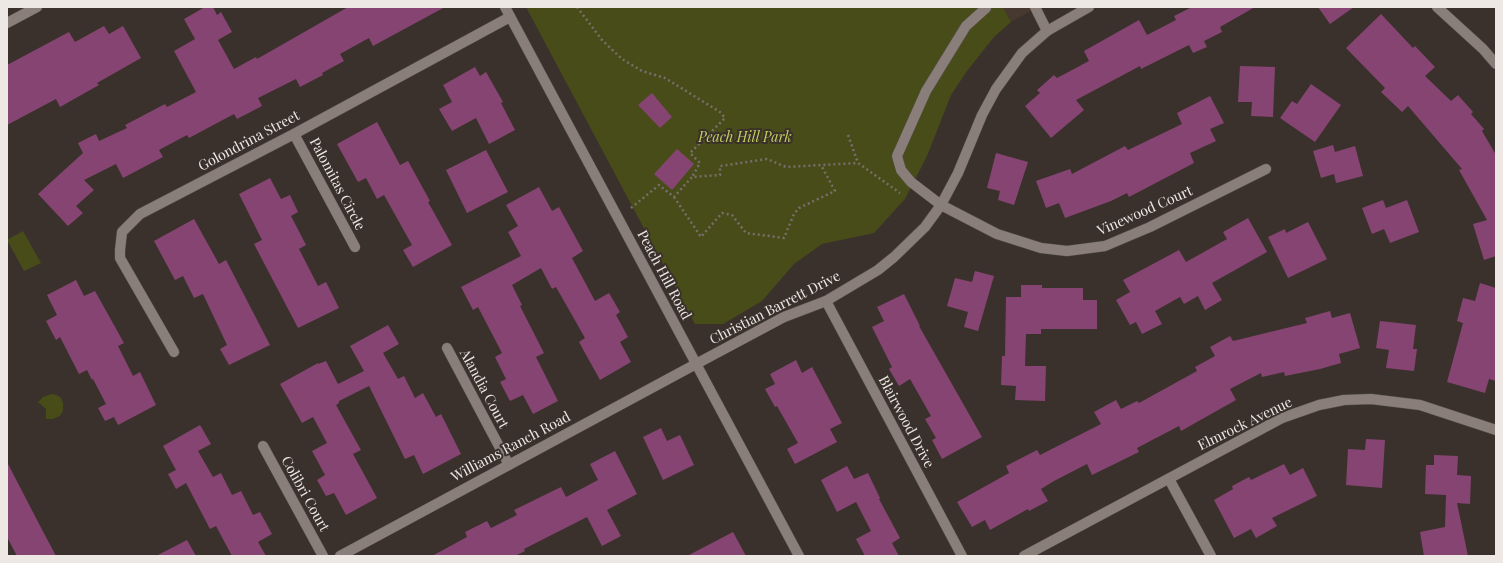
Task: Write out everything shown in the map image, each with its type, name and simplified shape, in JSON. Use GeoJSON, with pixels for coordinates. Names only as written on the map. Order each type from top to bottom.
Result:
{"type":"FeatureCollection","features":[{"type":"Feature","properties":{"kind":"street"},"geometry":{"type":"LineString","coordinates":[[7,23],[37,7]]}},
{"type":"Feature","properties":{"kind":"street","name":"Peach Hill Road"},"geometry":{"type":"LineString","coordinates":[[506,7],[799,556]]}},
{"type":"Feature","properties":{"kind":"street"},"geometry":{"type":"LineString","coordinates":[[1035,7],[1047,31]]}},
{"type":"Feature","properties":{"kind":"street","name":"Christian Barrett Drive"},"geometry":{"type":"LineString","coordinates":[[696,364],[784,317],[826,301],[878,270],[894,257],[924,227],[941,205],[958,173],[982,115],[996,90],[1022,53],[1047,31],[1089,7]]}},
{"type":"Feature","properties":{"kind":"street"},"geometry":{"type":"LineString","coordinates":[[1438,7],[1483,49],[1496,64]]}},
{"type":"Feature","properties":{"kind":"street","name":"Vinewood Court"},"geometry":{"type":"LineString","coordinates":[[986,8],[966,26],[926,91],[897,156],[901,170],[911,182],[941,205],[997,234],[1041,248],[1067,251],[1105,246],[1150,227],[1266,169]]}},
{"type":"Feature","properties":{"kind":"street","name":"Golondrina Street"},"geometry":{"type":"LineString","coordinates":[[174,352],[120,258],[122,232],[140,214],[294,134],[510,17]]}},
{"type":"Feature","properties":{"kind":"street","name":"Palomitas Circle"},"geometry":{"type":"LineString","coordinates":[[294,134],[355,247]]}},
{"type":"Feature","properties":{"kind":"street","name":"Blairwood Drive"},"geometry":{"type":"LineString","coordinates":[[826,301],[962,556]]}},
{"type":"Feature","properties":{"kind":"street","name":"Alandia Court"},"geometry":{"type":"LineString","coordinates":[[447,348],[509,465]]}},
{"type":"Feature","properties":{"kind":"street","name":"Williams Ranch Road"},"geometry":{"type":"LineString","coordinates":[[340,556],[696,364]]}},
{"type":"Feature","properties":{"kind":"street","name":"Elmrock Avenue"},"geometry":{"type":"LineString","coordinates":[[1024,556],[1282,418],[1319,405],[1344,400],[1371,399],[1420,405],[1496,430]]}},
{"type":"Feature","properties":{"kind":"street","name":"Colibri Court"},"geometry":{"type":"LineString","coordinates":[[263,446],[323,556]]}},
{"type":"Feature","properties":{"kind":"street"},"geometry":{"type":"LineString","coordinates":[[1169,479],[1211,556]]}},
{"type":"Feature","properties":{"kind":"path"},"geometry":{"type":"LineString","coordinates":[[577,7],[602,40],[622,59],[642,71],[665,78],[720,112],[725,118],[690,153],[700,163],[692,177],[674,197]]}},
{"type":"Feature","properties":{"kind":"path"},"geometry":{"type":"LineString","coordinates":[[848,135],[858,163],[905,196]]}},
{"type":"Feature","properties":{"kind":"path"},"geometry":{"type":"LineString","coordinates":[[692,177],[720,175],[720,166],[767,159],[786,168],[858,163]]}},
{"type":"Feature","properties":{"kind":"path"},"geometry":{"type":"LineString","coordinates":[[631,208],[659,185],[674,197],[701,237],[722,213],[732,215],[746,232],[784,238],[794,214],[799,208],[835,191],[821,165]]}},
{"type":"Feature","properties":{"kind":"shaded area"},"geometry":{"type":"Polygon","coordinates":[[[1003,7],[1038,7],[1011,22],[1003,7]]]}},
{"type":"Feature","properties":{"kind":"green space","name":"Peach Hill Park"},"geometry":{"type":"Polygon","coordinates":[[[526,7],[1003,7],[1011,22],[994,37],[967,71],[951,95],[927,156],[905,199],[874,233],[822,244],[794,264],[762,301],[723,324],[695,324],[526,7]]]}},
{"type":"Feature","properties":{"kind":"green space"},"geometry":{"type":"Polygon","coordinates":[[[23,231],[41,263],[24,271],[7,240],[23,231]]]}},
{"type":"Feature","properties":{"kind":"green space"},"geometry":{"type":"Polygon","coordinates":[[[52,394],[61,398],[63,403],[63,411],[60,416],[53,419],[46,419],[46,409],[38,402],[43,397],[52,394]]]}},
{"type":"Feature","properties":{"kind":"building"},"geometry":{"type":"Polygon","coordinates":[[[205,7],[213,7],[217,15],[221,12],[232,32],[218,40],[234,69],[256,57],[257,59],[348,7],[445,7],[373,46],[369,38],[340,54],[344,61],[322,73],[323,75],[300,87],[296,79],[258,98],[262,106],[237,119],[234,114],[189,138],[187,135],[159,150],[163,157],[123,178],[116,164],[84,180],[94,190],[76,206],[83,213],[68,226],[38,194],[83,153],[78,143],[96,134],[99,141],[127,128],[125,125],[165,104],[167,107],[196,92],[174,51],[195,39],[184,19],[205,7]]]}},
{"type":"Feature","properties":{"kind":"building"},"geometry":{"type":"Polygon","coordinates":[[[1192,7],[1255,7],[1220,27],[1222,32],[1204,41],[1207,47],[1193,53],[1189,45],[1141,69],[1140,66],[1076,100],[1084,110],[1051,138],[1025,106],[1040,93],[1037,90],[1054,75],[1057,78],[1089,61],[1084,51],[1139,20],[1147,35],[1176,20],[1174,16],[1192,7]]]}},
{"type":"Feature","properties":{"kind":"building"},"geometry":{"type":"Polygon","coordinates":[[[1318,7],[1354,7],[1330,24],[1318,7]]]}},
{"type":"Feature","properties":{"kind":"building"},"geometry":{"type":"Polygon","coordinates":[[[1381,14],[1413,48],[1415,46],[1435,67],[1425,76],[1451,101],[1458,95],[1473,112],[1471,114],[1484,129],[1482,131],[1496,155],[1496,256],[1484,260],[1473,224],[1487,220],[1459,170],[1462,169],[1408,106],[1402,112],[1381,92],[1385,88],[1346,48],[1381,14]]]}},
{"type":"Feature","properties":{"kind":"building"},"geometry":{"type":"Polygon","coordinates":[[[104,26],[109,34],[123,26],[141,58],[97,83],[99,85],[60,107],[56,99],[7,125],[7,65],[69,32],[75,42],[104,26]]]}},
{"type":"Feature","properties":{"kind":"building"},"geometry":{"type":"Polygon","coordinates":[[[1240,66],[1275,67],[1273,117],[1251,116],[1252,102],[1238,102],[1240,66]]]}},
{"type":"Feature","properties":{"kind":"building"},"geometry":{"type":"Polygon","coordinates":[[[475,67],[480,76],[486,72],[503,102],[501,103],[515,130],[489,144],[476,118],[452,131],[439,109],[452,102],[443,85],[475,67]]]}},
{"type":"Feature","properties":{"kind":"building"},"geometry":{"type":"Polygon","coordinates":[[[1311,84],[1341,105],[1315,142],[1280,118],[1292,101],[1297,104],[1311,84]]]}},
{"type":"Feature","properties":{"kind":"building"},"geometry":{"type":"Polygon","coordinates":[[[652,93],[672,117],[660,128],[638,105],[652,93]]]}},
{"type":"Feature","properties":{"kind":"building"},"geometry":{"type":"Polygon","coordinates":[[[1210,96],[1224,123],[1210,129],[1216,141],[1190,153],[1194,163],[1129,197],[1127,193],[1111,201],[1065,218],[1059,203],[1046,208],[1036,181],[1070,169],[1072,174],[1125,146],[1128,150],[1182,124],[1177,113],[1210,96]]]}},
{"type":"Feature","properties":{"kind":"building"},"geometry":{"type":"Polygon","coordinates":[[[377,122],[400,165],[408,161],[430,201],[428,202],[452,245],[413,267],[403,250],[412,245],[384,195],[377,199],[366,178],[358,182],[337,144],[377,122]]]}},
{"type":"Feature","properties":{"kind":"building"},"geometry":{"type":"Polygon","coordinates":[[[1333,145],[1335,152],[1355,146],[1363,176],[1336,183],[1334,174],[1321,178],[1313,151],[1333,145]]]}},
{"type":"Feature","properties":{"kind":"building"},"geometry":{"type":"Polygon","coordinates":[[[677,149],[694,164],[672,190],[654,174],[677,149]]]}},
{"type":"Feature","properties":{"kind":"building"},"geometry":{"type":"Polygon","coordinates":[[[486,150],[508,192],[467,213],[446,170],[486,150]]]}},
{"type":"Feature","properties":{"kind":"building"},"geometry":{"type":"Polygon","coordinates":[[[996,153],[1028,162],[1014,205],[998,200],[1000,191],[987,188],[996,153]]]}},
{"type":"Feature","properties":{"kind":"building"},"geometry":{"type":"Polygon","coordinates":[[[270,178],[281,199],[290,195],[298,212],[291,216],[306,245],[299,249],[318,286],[326,282],[339,308],[298,328],[254,244],[262,240],[239,194],[270,178]]]}},
{"type":"Feature","properties":{"kind":"building"},"geometry":{"type":"Polygon","coordinates":[[[539,187],[552,211],[559,207],[583,251],[572,258],[595,301],[609,293],[620,312],[616,315],[628,337],[620,342],[631,362],[600,380],[579,342],[585,338],[556,287],[552,289],[541,268],[512,285],[522,305],[520,306],[544,353],[536,357],[558,401],[533,414],[523,395],[510,401],[500,382],[506,379],[495,357],[502,353],[478,307],[473,310],[461,287],[521,256],[508,232],[518,226],[506,205],[539,187]]]}},
{"type":"Feature","properties":{"kind":"building"},"geometry":{"type":"Polygon","coordinates":[[[1383,200],[1386,208],[1407,200],[1419,232],[1390,243],[1384,229],[1372,234],[1362,208],[1383,200]]]}},
{"type":"Feature","properties":{"kind":"building"},"geometry":{"type":"Polygon","coordinates":[[[1248,218],[1267,252],[1212,283],[1222,300],[1205,310],[1198,296],[1184,304],[1180,297],[1155,311],[1162,324],[1142,334],[1136,322],[1130,325],[1116,300],[1130,292],[1123,280],[1179,250],[1186,262],[1227,239],[1223,232],[1248,218]]]}},
{"type":"Feature","properties":{"kind":"building"},"geometry":{"type":"Polygon","coordinates":[[[194,219],[219,264],[226,260],[270,345],[229,365],[220,349],[227,345],[203,294],[194,298],[183,276],[175,280],[154,241],[194,219]]]}},
{"type":"Feature","properties":{"kind":"building"},"geometry":{"type":"Polygon","coordinates":[[[1308,222],[1327,259],[1288,278],[1268,237],[1285,229],[1286,233],[1308,222]]]}},
{"type":"Feature","properties":{"kind":"building"},"geometry":{"type":"Polygon","coordinates":[[[975,271],[994,276],[978,331],[964,327],[968,312],[947,306],[955,278],[972,282],[975,271]]]}},
{"type":"Feature","properties":{"kind":"building"},"geometry":{"type":"Polygon","coordinates":[[[76,280],[84,296],[95,291],[124,343],[118,346],[133,376],[140,372],[156,405],[118,425],[114,417],[105,421],[98,408],[106,404],[93,379],[92,380],[87,370],[79,374],[60,337],[56,340],[46,321],[57,315],[47,295],[76,280]]]}},
{"type":"Feature","properties":{"kind":"building"},"geometry":{"type":"Polygon","coordinates":[[[1480,283],[1496,288],[1496,381],[1489,379],[1485,393],[1447,382],[1463,323],[1457,321],[1463,298],[1475,301],[1480,283]]]}},
{"type":"Feature","properties":{"kind":"building"},"geometry":{"type":"Polygon","coordinates":[[[1021,285],[1042,285],[1042,288],[1083,288],[1083,300],[1097,300],[1097,329],[1041,329],[1041,334],[1026,334],[1025,366],[1046,366],[1045,401],[1015,400],[1016,386],[1001,385],[1002,356],[1005,356],[1006,297],[1021,297],[1021,285]]]}},
{"type":"Feature","properties":{"kind":"building"},"geometry":{"type":"Polygon","coordinates":[[[904,294],[919,326],[982,437],[942,459],[932,440],[936,438],[925,419],[931,416],[910,379],[899,386],[889,369],[892,367],[872,327],[884,321],[877,307],[904,294]]]}},
{"type":"Feature","properties":{"kind":"building"},"geometry":{"type":"Polygon","coordinates":[[[1330,311],[1332,318],[1350,313],[1360,348],[1339,354],[1341,363],[1285,376],[1284,372],[1262,377],[1261,373],[1230,389],[1236,400],[1181,431],[1179,426],[1137,448],[1139,452],[1092,475],[1087,464],[1054,481],[1041,489],[1048,501],[1029,511],[1028,509],[990,530],[985,520],[972,527],[957,502],[1009,473],[1006,466],[1037,450],[1040,455],[1101,424],[1094,412],[1116,400],[1121,409],[1137,401],[1139,403],[1197,371],[1195,367],[1215,356],[1210,347],[1230,336],[1233,341],[1307,323],[1305,318],[1330,311]]]}},
{"type":"Feature","properties":{"kind":"building"},"geometry":{"type":"Polygon","coordinates":[[[1380,321],[1416,325],[1413,349],[1417,349],[1414,371],[1386,368],[1389,350],[1376,348],[1380,321]]]}},
{"type":"Feature","properties":{"kind":"building"},"geometry":{"type":"Polygon","coordinates":[[[388,325],[399,344],[383,353],[398,379],[404,376],[415,398],[423,393],[436,417],[441,414],[461,454],[423,474],[414,455],[405,459],[369,386],[339,401],[336,405],[361,450],[353,454],[377,498],[346,515],[334,493],[326,496],[317,480],[325,475],[312,451],[327,443],[313,417],[302,423],[280,384],[318,363],[326,361],[338,384],[364,371],[350,346],[388,325]]]}},
{"type":"Feature","properties":{"kind":"building"},"geometry":{"type":"Polygon","coordinates":[[[796,360],[802,373],[812,367],[842,423],[830,429],[837,442],[795,464],[787,449],[798,443],[777,406],[775,407],[765,389],[775,384],[770,374],[796,360]]]}},
{"type":"Feature","properties":{"kind":"building"},"geometry":{"type":"Polygon","coordinates":[[[200,425],[211,444],[198,451],[213,477],[221,473],[232,495],[241,491],[253,515],[260,512],[272,534],[258,542],[266,556],[232,556],[216,526],[210,529],[186,483],[176,489],[168,474],[176,470],[163,446],[200,425]]]}},
{"type":"Feature","properties":{"kind":"building"},"geometry":{"type":"Polygon","coordinates":[[[661,428],[667,441],[680,435],[694,465],[663,480],[643,437],[661,428]]]}},
{"type":"Feature","properties":{"kind":"building"},"geometry":{"type":"Polygon","coordinates":[[[1366,439],[1385,440],[1382,488],[1346,485],[1348,449],[1365,450],[1366,439]]]}},
{"type":"Feature","properties":{"kind":"building"},"geometry":{"type":"Polygon","coordinates":[[[615,451],[637,494],[607,510],[621,536],[602,546],[587,517],[524,549],[525,551],[515,556],[432,556],[467,537],[465,532],[487,521],[491,528],[517,515],[514,510],[561,487],[566,497],[598,480],[590,464],[615,451]]]}},
{"type":"Feature","properties":{"kind":"building"},"geometry":{"type":"Polygon","coordinates":[[[1434,455],[1458,456],[1457,475],[1471,476],[1470,504],[1457,503],[1468,556],[1424,556],[1420,532],[1445,527],[1446,495],[1425,494],[1426,465],[1434,465],[1434,455]]]}},
{"type":"Feature","properties":{"kind":"building"},"geometry":{"type":"Polygon","coordinates":[[[7,462],[56,556],[17,556],[7,537],[7,462]]]}},
{"type":"Feature","properties":{"kind":"building"},"geometry":{"type":"Polygon","coordinates":[[[1284,464],[1290,475],[1303,468],[1317,496],[1272,518],[1277,526],[1256,538],[1251,529],[1234,538],[1214,500],[1233,489],[1232,486],[1249,477],[1251,480],[1284,464]]]}},
{"type":"Feature","properties":{"kind":"building"},"geometry":{"type":"Polygon","coordinates":[[[847,466],[854,479],[868,473],[880,498],[879,499],[900,538],[892,543],[899,556],[865,556],[856,539],[871,531],[856,502],[837,512],[821,480],[847,466]]]}},
{"type":"Feature","properties":{"kind":"building"},"geometry":{"type":"Polygon","coordinates":[[[733,532],[746,556],[687,556],[733,532]]]}},
{"type":"Feature","properties":{"kind":"building"},"geometry":{"type":"Polygon","coordinates":[[[187,540],[196,556],[156,556],[187,540]]]}}]}
